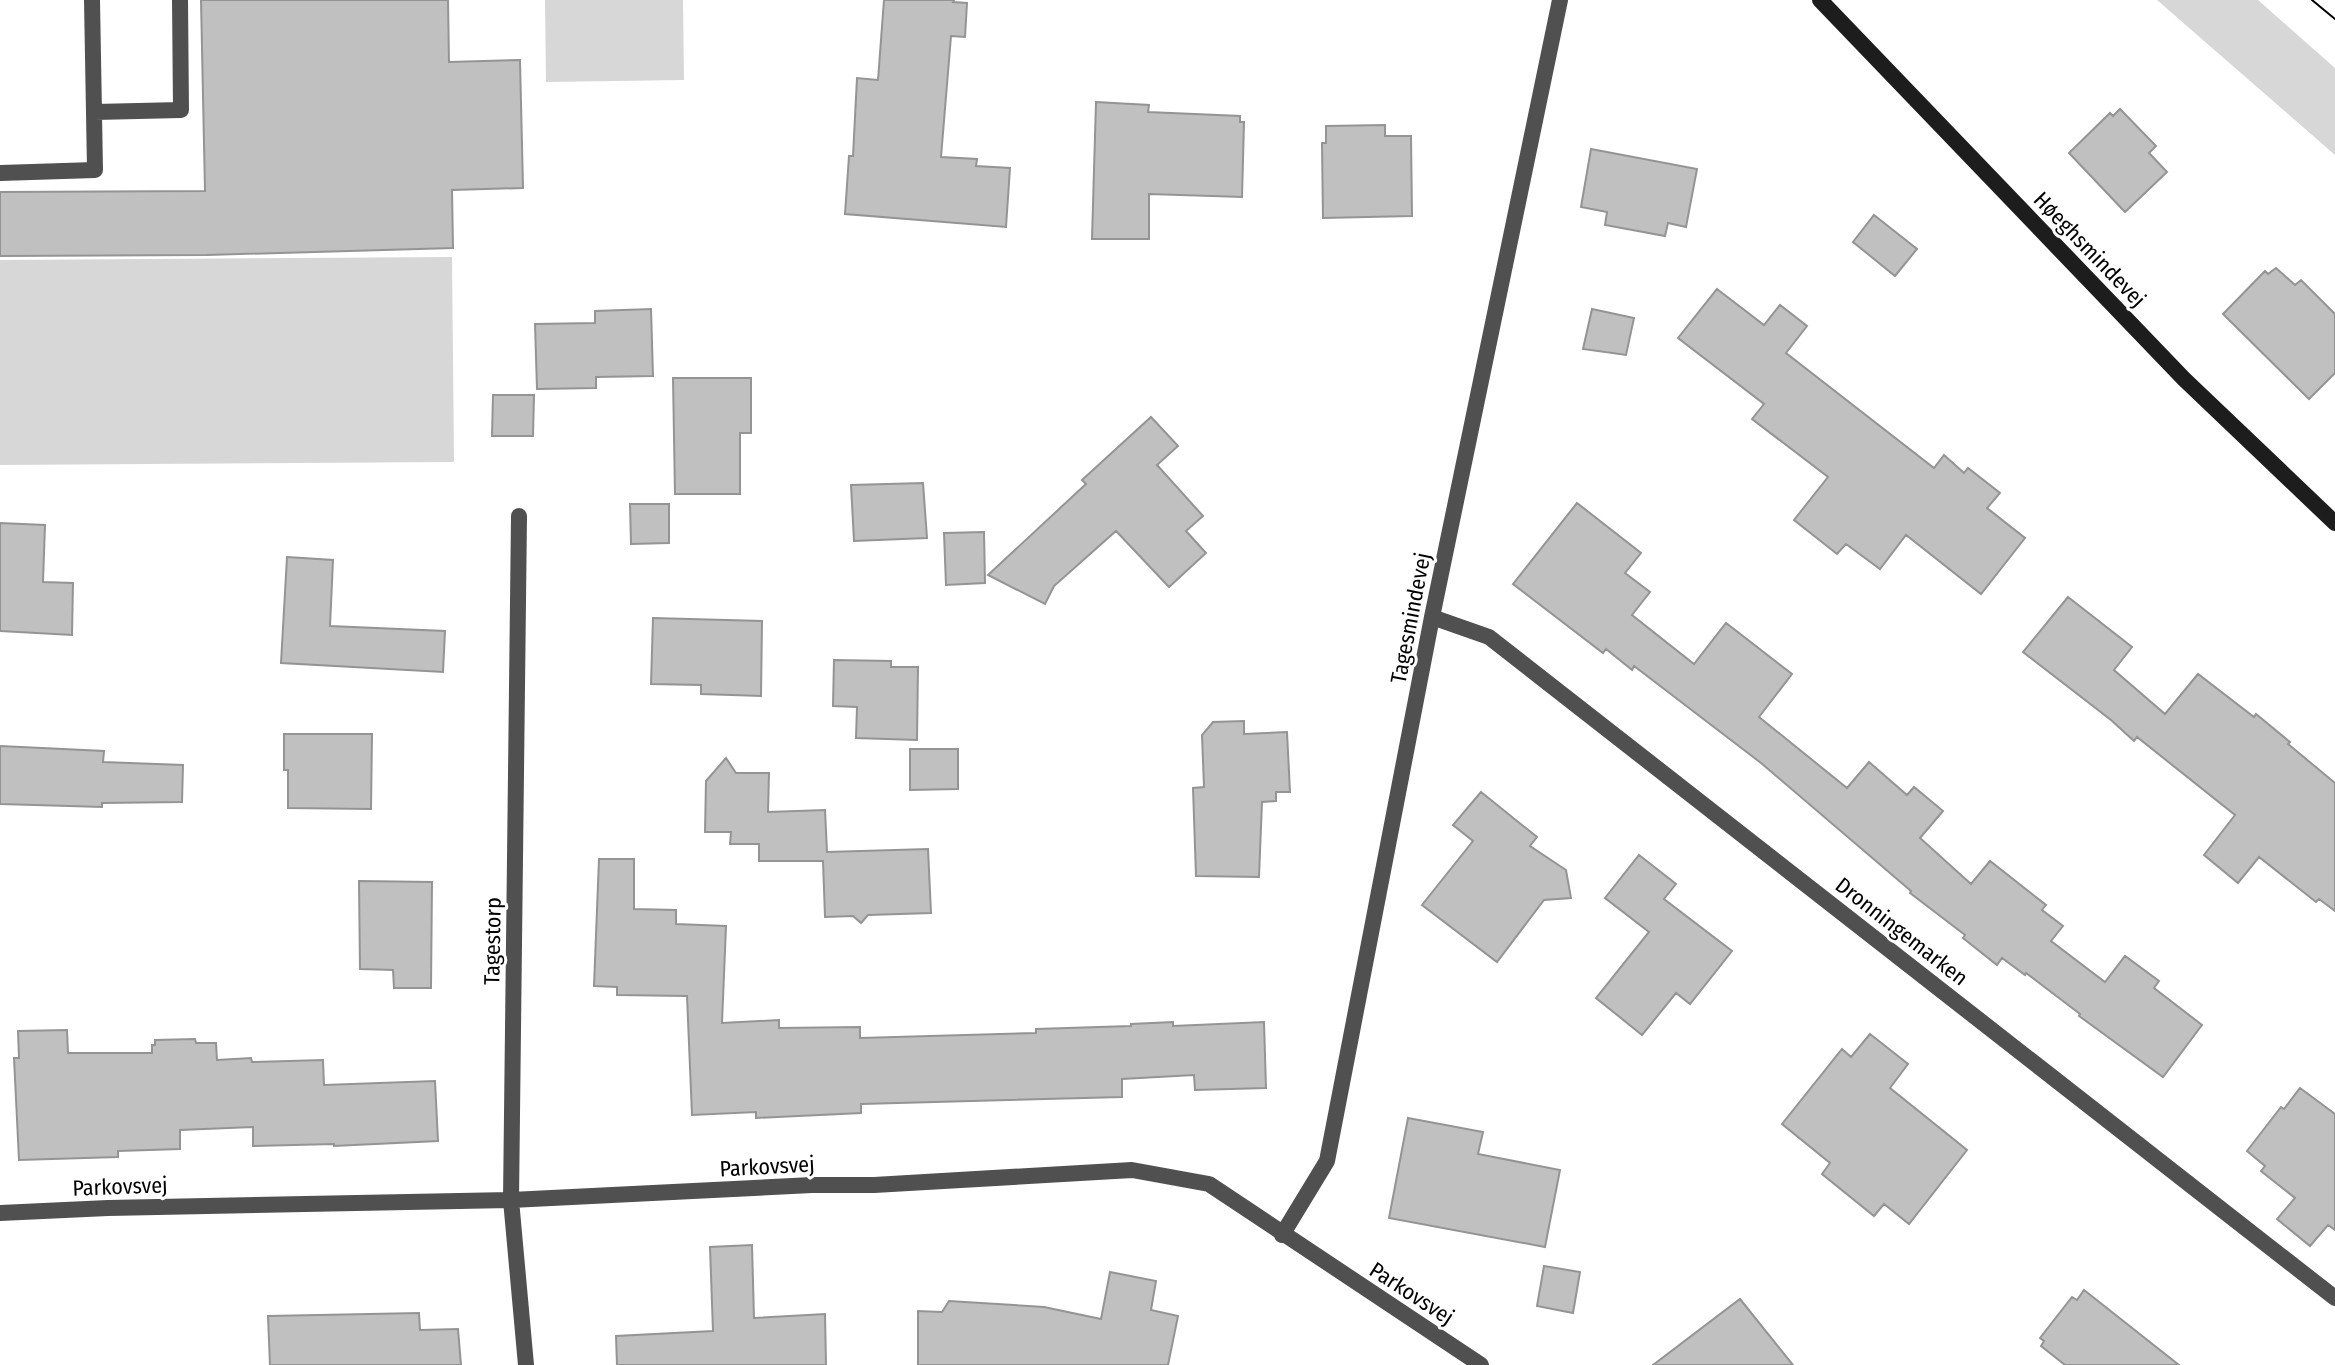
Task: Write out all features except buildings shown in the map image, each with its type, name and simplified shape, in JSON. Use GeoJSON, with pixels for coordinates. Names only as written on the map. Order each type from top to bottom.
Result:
{"type":"FeatureCollection","features":[{"type":"Feature","properties":{"kind":"street"},"geometry":{"type":"LineString","coordinates":[[0,173],[95,170],[92,0]]}},
{"type":"Feature","properties":{"kind":"street"},"geometry":{"type":"LineString","coordinates":[[95,112],[181,110],[180,0]]}},
{"type":"Feature","properties":{"kind":"street","name":"Tagesmindevej"},"geometry":{"type":"LineString","coordinates":[[1282,1235],[1327,1161],[1432,617],[1560,0]]}},
{"type":"Feature","properties":{"kind":"street","name":"Høeghsmindevej"},"geometry":{"type":"LineString","coordinates":[[1820,0],[2184,379],[2335,523]]}},
{"type":"Feature","properties":{"kind":"street","name":"Tagestorp"},"geometry":{"type":"LineString","coordinates":[[519,516],[511,1200],[526,1365]]}},
{"type":"Feature","properties":{"kind":"street","name":"Dronningemarken"},"geometry":{"type":"LineString","coordinates":[[1432,617],[1489,637],[2335,1298]]}},
{"type":"Feature","properties":{"kind":"street","name":"Parkovsvej"},"geometry":{"type":"LineString","coordinates":[[0,1213],[511,1200],[812,1185],[874,1185],[1132,1170],[1209,1184],[1481,1365]]}},
{"type":"Feature","properties":{"kind":"shaded area"},"geometry":{"type":"Polygon","coordinates":[[[545,0],[683,0],[684,80],[546,82],[545,0]]]}},
{"type":"Feature","properties":{"kind":"shaded area"},"geometry":{"type":"Polygon","coordinates":[[[2157,0],[2258,0],[2335,68],[2335,155],[2157,0]]]}},
{"type":"Feature","properties":{"kind":"shaded area"},"geometry":{"type":"Polygon","coordinates":[[[452,257],[454,462],[0,465],[0,260],[452,257]]]}},
{"type":"Feature","properties":{"kind":"tram line"},"geometry":{"type":"LineString","coordinates":[[2312,0],[2335,19]]}}]}
